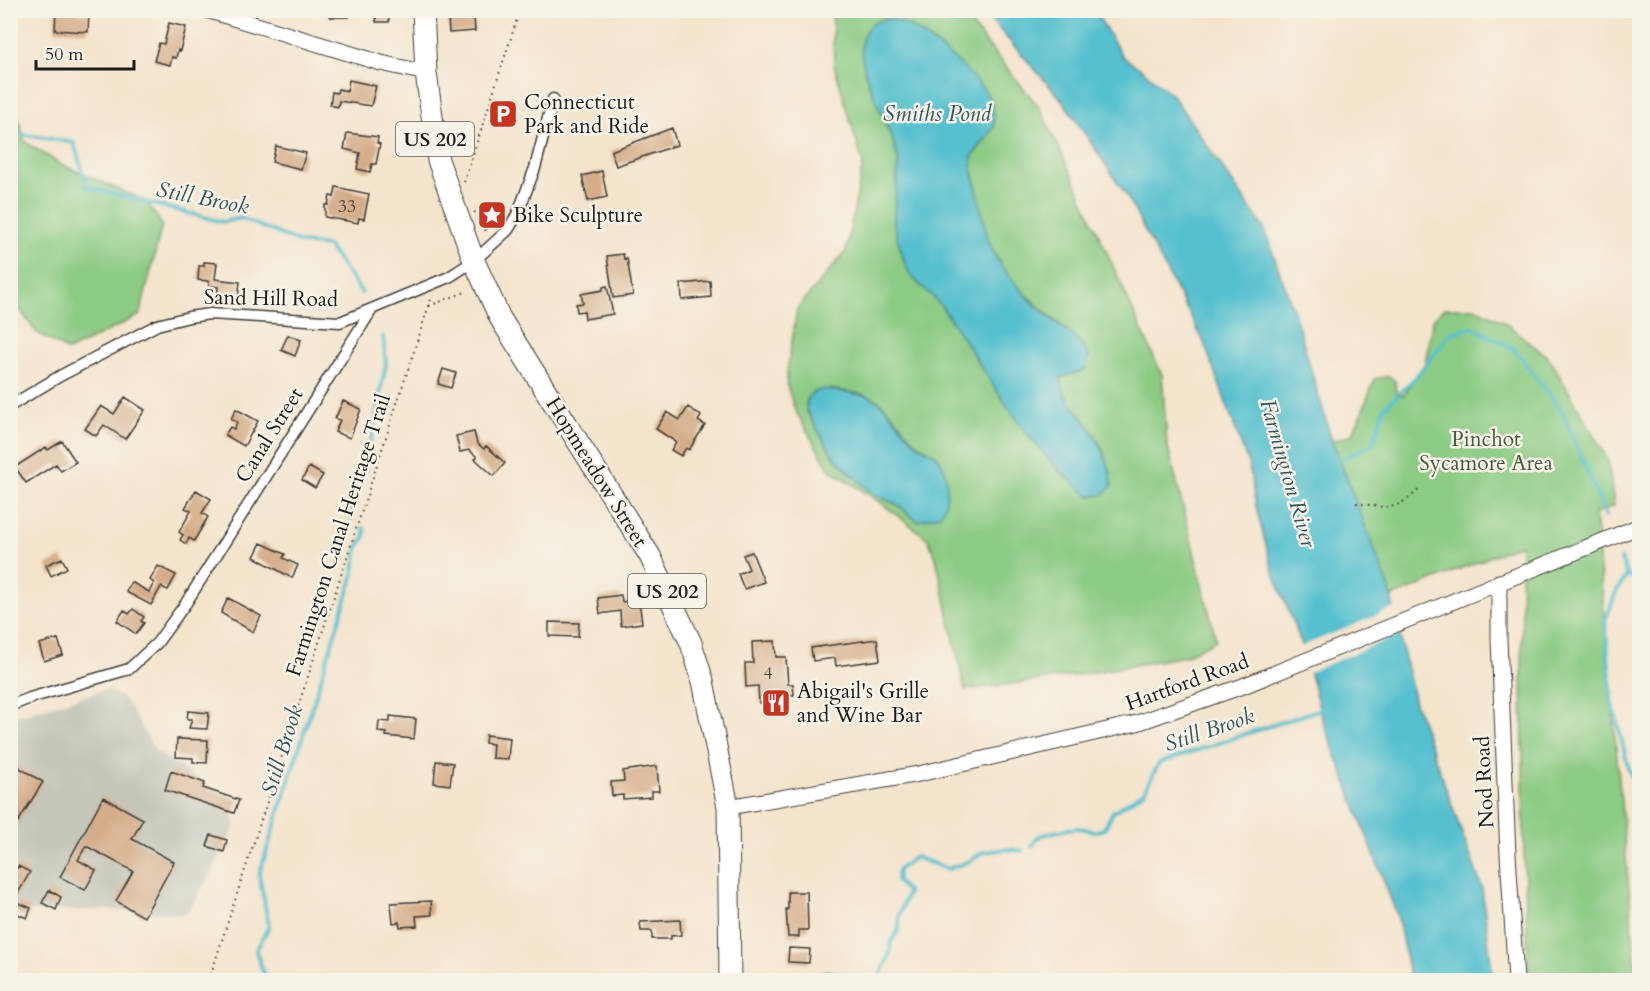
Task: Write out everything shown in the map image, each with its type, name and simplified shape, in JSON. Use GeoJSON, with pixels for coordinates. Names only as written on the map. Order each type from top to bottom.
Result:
{"type":"FeatureCollection","features":[{"type":"Feature","properties":{"kind":"highway","name":"Hopmeadow Street"},"geometry":{"type":"LineString","coordinates":[[423,10],[426,73],[438,160],[474,261],[500,318],[650,555],[687,633],[703,681],[728,807],[730,981]]}},
{"type":"Feature","properties":{"kind":"main road"},"geometry":{"type":"LineString","coordinates":[[207,10],[381,63],[426,73]]}},
{"type":"Feature","properties":{"kind":"main road","name":"Hartford Road"},"geometry":{"type":"LineString","coordinates":[[728,807],[919,774],[1114,730],[1186,707],[1284,669],[1640,526]]}},
{"type":"Feature","properties":{"kind":"main road","name":"Nod Road"},"geometry":{"type":"LineString","coordinates":[[1499,582],[1499,640],[1508,855],[1516,981]]}},
{"type":"Feature","properties":{"kind":"street"},"geometry":{"type":"LineString","coordinates":[[371,310],[449,277],[474,261],[508,230],[518,213],[535,168],[553,99]]}},
{"type":"Feature","properties":{"kind":"street","name":"Sand Hill Road"},"geometry":{"type":"LineString","coordinates":[[10,406],[60,376],[157,325],[210,314],[340,322],[371,310]]}},
{"type":"Feature","properties":{"kind":"street","name":"Canal Street"},"geometry":{"type":"LineString","coordinates":[[10,706],[129,669],[158,643],[186,603],[371,310]]}},
{"type":"Feature","properties":{"kind":"path"},"geometry":{"type":"LineString","coordinates":[[464,180],[520,10]]}},
{"type":"Feature","properties":{"kind":"path","name":"Farmington Canal Heritage Trail"},"geometry":{"type":"LineString","coordinates":[[209,981],[341,570],[362,513],[429,306],[464,293]]}},
{"type":"Feature","properties":{"kind":"path"},"geometry":{"type":"LineString","coordinates":[[1356,503],[1392,507],[1402,503],[1421,488]]}},
{"type":"Feature","properties":{"kind":"shaded area"},"geometry":{"type":"Polygon","coordinates":[[[108,689],[125,700],[156,751],[209,787],[230,797],[235,826],[210,876],[186,914],[113,910],[34,911],[11,905],[10,718],[108,689]]]}},
{"type":"Feature","properties":{"kind":"green space"},"geometry":{"type":"Polygon","coordinates":[[[832,11],[960,11],[1039,107],[1162,375],[1167,443],[1216,640],[1185,656],[1072,676],[965,690],[936,558],[928,539],[880,502],[829,469],[794,408],[787,385],[797,309],[846,251],[863,164],[834,65],[832,11]],[[864,71],[895,147],[898,160],[894,223],[905,264],[911,275],[940,304],[1026,432],[1060,472],[1090,495],[1111,474],[1105,456],[1091,430],[1069,402],[1061,377],[1085,370],[1084,346],[1019,288],[998,261],[984,228],[972,169],[972,157],[994,127],[864,71]],[[830,389],[808,398],[806,404],[809,416],[834,457],[872,493],[898,505],[917,521],[939,515],[943,510],[928,450],[914,440],[888,409],[875,399],[857,393],[830,389]]]}},
{"type":"Feature","properties":{"kind":"green space"},"geometry":{"type":"Polygon","coordinates":[[[10,88],[25,142],[60,164],[146,201],[162,225],[140,315],[68,351],[36,332],[11,297],[10,88]]]}},
{"type":"Feature","properties":{"kind":"green space","name":"Pinchot Sycamore Area"},"geometry":{"type":"Polygon","coordinates":[[[1444,308],[1475,308],[1504,322],[1550,359],[1608,460],[1614,506],[1595,513],[1637,980],[1529,980],[1524,860],[1521,544],[1392,597],[1332,441],[1353,434],[1375,379],[1389,376],[1395,381],[1396,394],[1404,395],[1425,363],[1433,319],[1444,308]]]}},
{"type":"Feature","properties":{"kind":"water","name":"Farmington River"},"geometry":{"type":"Polygon","coordinates":[[[983,11],[1095,11],[1123,57],[1144,71],[1173,96],[1264,228],[1295,315],[1332,441],[1389,587],[1415,703],[1482,888],[1493,980],[1410,980],[1398,918],[1323,721],[1302,645],[1272,568],[1256,507],[1249,466],[1203,340],[1126,195],[1063,101],[983,11]]]}},
{"type":"Feature","properties":{"kind":"water","name":"Smiths Pond"},"geometry":{"type":"Polygon","coordinates":[[[884,19],[893,19],[909,26],[951,56],[977,81],[992,104],[994,127],[972,157],[972,169],[989,242],[1002,266],[1032,302],[1078,340],[1089,357],[1085,370],[1061,377],[1063,390],[1095,436],[1107,460],[1112,486],[1103,495],[1090,496],[1067,477],[1026,432],[942,307],[907,269],[894,223],[898,159],[868,82],[863,61],[862,42],[868,28],[884,19]]]}},
{"type":"Feature","properties":{"kind":"water"},"geometry":{"type":"Polygon","coordinates":[[[824,389],[869,396],[876,400],[917,444],[938,457],[942,463],[947,486],[947,495],[940,515],[917,521],[898,505],[872,493],[834,457],[806,410],[808,398],[812,393],[824,389]]]}},
{"type":"Feature","properties":{"kind":"pier"},"geometry":{"type":"Polygon","coordinates":[[[1397,607],[1403,633],[1307,673],[1300,647],[1397,607]]]}},
{"type":"Feature","properties":{"kind":"building"},"geometry":{"type":"Polygon","coordinates":[[[56,10],[78,10],[78,13],[89,14],[88,32],[55,30],[56,10]]]}},
{"type":"Feature","properties":{"kind":"building"},"geometry":{"type":"Polygon","coordinates":[[[330,10],[349,10],[349,17],[330,17],[330,10]]]}},
{"type":"Feature","properties":{"kind":"building"},"geometry":{"type":"Polygon","coordinates":[[[377,10],[389,10],[389,22],[376,22],[377,10]]]}},
{"type":"Feature","properties":{"kind":"building"},"geometry":{"type":"Polygon","coordinates":[[[474,16],[475,31],[449,33],[448,18],[474,16]]]}},
{"type":"Feature","properties":{"kind":"building"},"geometry":{"type":"Polygon","coordinates":[[[169,23],[186,27],[180,51],[178,50],[176,58],[172,57],[170,65],[154,61],[159,43],[164,44],[169,23]]]}},
{"type":"Feature","properties":{"kind":"building"},"geometry":{"type":"Polygon","coordinates":[[[349,80],[376,86],[371,106],[339,101],[338,107],[330,105],[332,92],[337,93],[338,89],[347,91],[349,80]]]}},
{"type":"Feature","properties":{"kind":"building"},"geometry":{"type":"Polygon","coordinates":[[[672,128],[677,145],[616,166],[611,151],[672,128]]]}},
{"type":"Feature","properties":{"kind":"building"},"geometry":{"type":"Polygon","coordinates":[[[347,133],[378,137],[377,143],[380,144],[376,164],[372,164],[370,172],[357,169],[360,153],[344,149],[347,133]]]}},
{"type":"Feature","properties":{"kind":"building"},"geometry":{"type":"Polygon","coordinates":[[[276,146],[306,153],[301,169],[272,162],[276,146]]]}},
{"type":"Feature","properties":{"kind":"building"},"geometry":{"type":"Polygon","coordinates":[[[602,171],[607,197],[588,201],[582,176],[602,171]]]}},
{"type":"Feature","properties":{"kind":"building"},"geometry":{"type":"Polygon","coordinates":[[[336,187],[369,194],[364,219],[359,218],[358,223],[325,217],[325,205],[328,205],[330,196],[334,197],[336,187]]]}},
{"type":"Feature","properties":{"kind":"building"},"geometry":{"type":"Polygon","coordinates":[[[623,254],[624,259],[627,258],[633,295],[613,298],[607,256],[623,254]]]}},
{"type":"Feature","properties":{"kind":"building"},"geometry":{"type":"Polygon","coordinates":[[[204,262],[217,263],[215,279],[240,282],[238,298],[217,296],[218,287],[209,286],[209,281],[198,280],[199,266],[204,266],[204,262]]]}},
{"type":"Feature","properties":{"kind":"building"},"geometry":{"type":"Polygon","coordinates":[[[710,281],[711,297],[682,300],[681,284],[710,281]]]}},
{"type":"Feature","properties":{"kind":"building"},"geometry":{"type":"Polygon","coordinates":[[[607,286],[613,314],[585,319],[584,311],[577,312],[576,304],[583,303],[581,294],[603,290],[603,287],[607,286]]]}},
{"type":"Feature","properties":{"kind":"building"},"geometry":{"type":"Polygon","coordinates":[[[288,335],[301,340],[295,356],[281,350],[288,335]]]}},
{"type":"Feature","properties":{"kind":"building"},"geometry":{"type":"Polygon","coordinates":[[[443,369],[456,373],[451,388],[438,384],[443,369]]]}},
{"type":"Feature","properties":{"kind":"building"},"geometry":{"type":"Polygon","coordinates":[[[125,397],[145,410],[125,439],[104,425],[96,436],[85,429],[101,406],[114,414],[125,397]]]}},
{"type":"Feature","properties":{"kind":"building"},"geometry":{"type":"Polygon","coordinates":[[[343,401],[361,409],[350,438],[335,432],[340,420],[335,419],[343,401]]]}},
{"type":"Feature","properties":{"kind":"building"},"geometry":{"type":"Polygon","coordinates":[[[688,407],[701,416],[698,421],[705,425],[689,450],[686,448],[681,456],[671,450],[676,442],[656,429],[667,412],[680,420],[688,407]]]}},
{"type":"Feature","properties":{"kind":"building"},"geometry":{"type":"Polygon","coordinates":[[[236,409],[258,421],[244,446],[225,435],[230,427],[234,429],[237,422],[231,419],[236,409]]]}},
{"type":"Feature","properties":{"kind":"building"},"geometry":{"type":"Polygon","coordinates":[[[474,432],[477,443],[484,449],[486,446],[505,463],[494,476],[475,459],[477,457],[469,450],[460,452],[456,436],[474,432]]]}},
{"type":"Feature","properties":{"kind":"building"},"geometry":{"type":"Polygon","coordinates":[[[62,441],[76,462],[61,471],[56,464],[26,483],[15,467],[46,447],[48,450],[62,441]]]}},
{"type":"Feature","properties":{"kind":"building"},"geometry":{"type":"Polygon","coordinates":[[[309,467],[323,475],[315,488],[302,480],[309,467]]]}},
{"type":"Feature","properties":{"kind":"building"},"geometry":{"type":"Polygon","coordinates":[[[196,490],[211,499],[202,513],[208,517],[194,541],[189,538],[186,544],[180,540],[183,535],[179,532],[191,511],[185,508],[196,490]]]}},
{"type":"Feature","properties":{"kind":"building"},"geometry":{"type":"Polygon","coordinates":[[[261,543],[285,554],[283,558],[298,565],[292,578],[254,557],[261,543]]]}},
{"type":"Feature","properties":{"kind":"building"},"geometry":{"type":"Polygon","coordinates":[[[752,552],[764,582],[744,589],[738,574],[749,569],[743,555],[752,552]]]}},
{"type":"Feature","properties":{"kind":"building"},"geometry":{"type":"Polygon","coordinates":[[[62,558],[67,568],[51,576],[46,565],[62,558]]]}},
{"type":"Feature","properties":{"kind":"building"},"geometry":{"type":"Polygon","coordinates":[[[158,566],[176,575],[168,590],[161,587],[151,605],[126,592],[131,582],[149,592],[154,583],[150,580],[158,566]]]}},
{"type":"Feature","properties":{"kind":"building"},"geometry":{"type":"Polygon","coordinates":[[[621,595],[622,602],[639,600],[642,623],[621,626],[620,611],[600,614],[598,598],[621,595]]]}},
{"type":"Feature","properties":{"kind":"building"},"geometry":{"type":"Polygon","coordinates":[[[228,598],[261,616],[253,632],[221,613],[228,598]]]}},
{"type":"Feature","properties":{"kind":"building"},"geometry":{"type":"Polygon","coordinates":[[[133,609],[144,617],[141,621],[144,623],[136,634],[117,621],[124,610],[129,614],[133,609]]]}},
{"type":"Feature","properties":{"kind":"building"},"geometry":{"type":"Polygon","coordinates":[[[549,622],[579,623],[578,637],[549,636],[549,622]]]}},
{"type":"Feature","properties":{"kind":"building"},"geometry":{"type":"Polygon","coordinates":[[[58,639],[63,655],[44,661],[39,644],[58,639]]]}},
{"type":"Feature","properties":{"kind":"building"},"geometry":{"type":"Polygon","coordinates":[[[877,639],[880,660],[836,666],[835,658],[813,661],[811,648],[877,639]]]}},
{"type":"Feature","properties":{"kind":"building"},"geometry":{"type":"Polygon","coordinates":[[[775,641],[776,657],[786,657],[788,684],[793,684],[794,695],[788,695],[788,701],[759,703],[758,686],[746,687],[745,663],[753,663],[752,642],[775,641]]]}},
{"type":"Feature","properties":{"kind":"building"},"geometry":{"type":"Polygon","coordinates":[[[188,711],[209,713],[207,729],[189,728],[192,719],[187,719],[188,711]]]}},
{"type":"Feature","properties":{"kind":"building"},"geometry":{"type":"Polygon","coordinates":[[[390,716],[416,719],[414,739],[386,736],[387,733],[378,732],[379,721],[390,722],[390,716]]]}},
{"type":"Feature","properties":{"kind":"building"},"geometry":{"type":"Polygon","coordinates":[[[486,735],[510,738],[508,759],[492,758],[493,744],[485,743],[486,735]]]}},
{"type":"Feature","properties":{"kind":"building"},"geometry":{"type":"Polygon","coordinates":[[[177,739],[208,740],[207,763],[193,762],[193,758],[176,757],[177,739]]]}},
{"type":"Feature","properties":{"kind":"building"},"geometry":{"type":"Polygon","coordinates":[[[436,761],[453,763],[450,785],[434,783],[436,761]]]}},
{"type":"Feature","properties":{"kind":"building"},"geometry":{"type":"Polygon","coordinates":[[[10,762],[43,782],[13,830],[10,828],[10,762]]]}},
{"type":"Feature","properties":{"kind":"building"},"geometry":{"type":"Polygon","coordinates":[[[657,766],[659,791],[652,791],[652,797],[623,799],[623,795],[612,796],[611,782],[624,781],[623,771],[657,766]]]}},
{"type":"Feature","properties":{"kind":"building"},"geometry":{"type":"Polygon","coordinates":[[[171,771],[205,783],[203,788],[239,800],[234,813],[165,790],[171,771]]]}},
{"type":"Feature","properties":{"kind":"building"},"geometry":{"type":"Polygon","coordinates":[[[103,797],[143,819],[132,839],[174,862],[144,917],[116,901],[133,871],[86,846],[78,860],[96,870],[85,890],[60,877],[103,797]]]}},
{"type":"Feature","properties":{"kind":"building"},"geometry":{"type":"Polygon","coordinates":[[[211,835],[227,840],[224,852],[207,846],[211,835]]]}},
{"type":"Feature","properties":{"kind":"building"},"geometry":{"type":"Polygon","coordinates":[[[18,866],[30,872],[10,907],[10,879],[18,866]]]}},
{"type":"Feature","properties":{"kind":"building"},"geometry":{"type":"Polygon","coordinates":[[[49,890],[61,897],[56,910],[42,903],[49,890]]]}},
{"type":"Feature","properties":{"kind":"building"},"geometry":{"type":"Polygon","coordinates":[[[788,892],[807,892],[808,930],[799,930],[799,937],[788,937],[786,909],[788,909],[788,892]]]}},
{"type":"Feature","properties":{"kind":"building"},"geometry":{"type":"Polygon","coordinates":[[[431,901],[432,915],[416,916],[417,926],[400,927],[399,922],[393,923],[391,903],[431,901]]]}},
{"type":"Feature","properties":{"kind":"building"},"geometry":{"type":"Polygon","coordinates":[[[16,902],[31,908],[27,918],[12,912],[16,902]]]}},
{"type":"Feature","properties":{"kind":"building"},"geometry":{"type":"Polygon","coordinates":[[[680,920],[681,935],[671,936],[671,939],[652,939],[652,931],[641,931],[640,922],[680,920]]]}},
{"type":"Feature","properties":{"kind":"building"},"geometry":{"type":"Polygon","coordinates":[[[789,948],[810,949],[809,963],[788,962],[789,948]]]}},
{"type":"Feature","properties":{"kind":"waterway","name":"Still Brook"},"geometry":{"type":"LineString","coordinates":[[10,132],[74,143],[87,187],[223,222],[241,218],[301,243],[328,246],[362,293]]}},
{"type":"Feature","properties":{"kind":"waterway"},"geometry":{"type":"LineString","coordinates":[[1336,461],[1373,444],[1384,408],[1415,378],[1450,334],[1472,327],[1514,349],[1562,411],[1606,516]]}},
{"type":"Feature","properties":{"kind":"waterway","name":"Still Brook"},"geometry":{"type":"LineString","coordinates":[[351,519],[353,483],[365,471],[386,364],[383,336]]}},
{"type":"Feature","properties":{"kind":"waterway","name":"Still Brook"},"geometry":{"type":"LineString","coordinates":[[266,980],[256,951],[269,926],[259,875],[353,577],[358,547],[365,536],[364,528]]}},
{"type":"Feature","properties":{"kind":"waterway"},"geometry":{"type":"LineString","coordinates":[[1621,559],[1627,576],[1640,578]]}},
{"type":"Feature","properties":{"kind":"waterway"},"geometry":{"type":"LineString","coordinates":[[1627,576],[1617,590],[1605,621],[1612,701],[1629,770],[1640,796]]}},
{"type":"Feature","properties":{"kind":"waterway","name":"Still Brook"},"geometry":{"type":"LineString","coordinates":[[1032,846],[1039,836],[1059,831],[1079,828],[1093,831],[1104,829],[1113,812],[1144,792],[1159,763],[1324,708]]}},
{"type":"Feature","properties":{"kind":"waterway","name":"Still Brook"},"geometry":{"type":"LineString","coordinates":[[880,980],[890,953],[890,944],[899,929],[899,915],[908,892],[897,882],[898,870],[915,857],[948,869],[970,861],[983,852],[1008,849],[1022,851]]}},
{"type":"Feature","properties":{"kind":"waterway","name":"Still Brook"},"geometry":{"type":"LineString","coordinates":[[800,980],[826,971],[866,980]]}},
{"type":"Feature","properties":{"kind":"place","name":"Connecticut Park and Ride"},"geometry":{"type":"Point","coordinates":[503,114]}},
{"type":"Feature","properties":{"kind":"place","name":"Bike Sculpture"},"geometry":{"type":"Point","coordinates":[492,215]}},
{"type":"Feature","properties":{"kind":"place","name":"Abigail's Grille and Wine Bar"},"geometry":{"type":"Point","coordinates":[776,703]}}]}
